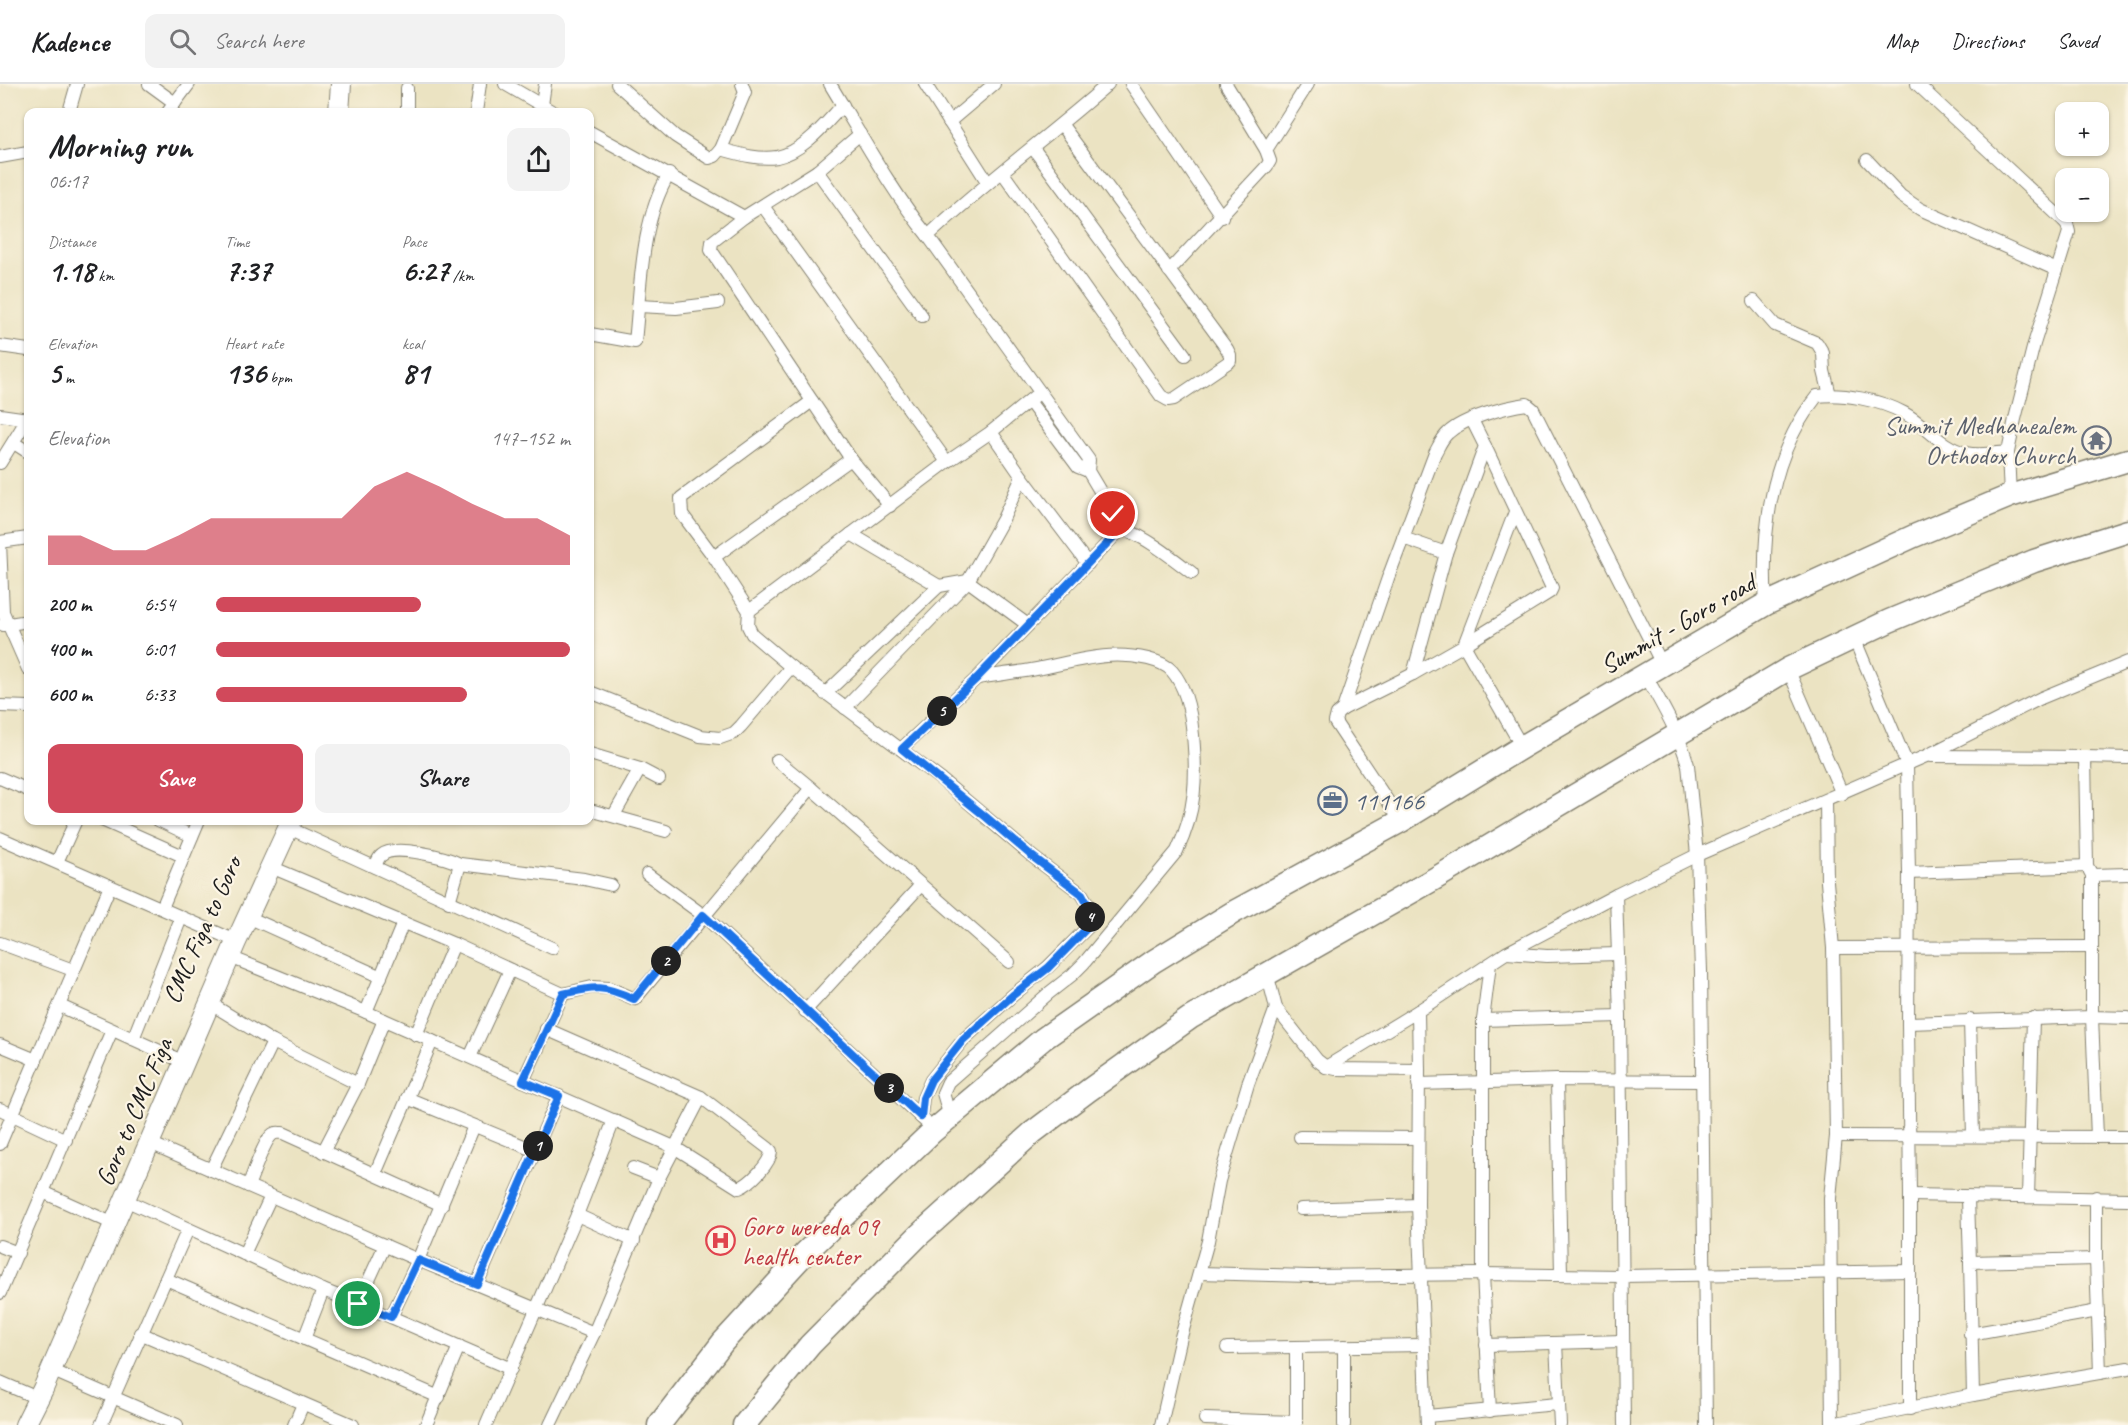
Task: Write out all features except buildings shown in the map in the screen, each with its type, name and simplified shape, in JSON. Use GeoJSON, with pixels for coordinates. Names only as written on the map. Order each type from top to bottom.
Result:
{"type":"FeatureCollection","features":[{"type":"Feature","properties":{"kind":"highway","name":"Summit - Goro road"},"geometry":{"type":"LineString","coordinates":[[659,1425],[723,1342],[927,1124],[950,1117],[1043,1039],[1185,940],[1401,821],[1522,747],[1767,604],[1914,536],[2010,496],[2128,460]]}},
{"type":"Feature","properties":{"kind":"highway"},"geometry":{"type":"LineString","coordinates":[[744,1425],[810,1345],[919,1235],[1032,1133],[1190,1018],[1436,878],[1788,669],[1889,621],[2034,561],[2128,531]]}},
{"type":"Feature","properties":{"kind":"main road"},"geometry":{"type":"LineString","coordinates":[[328,108],[329,84]]}},
{"type":"Feature","properties":{"kind":"main road"},"geometry":{"type":"LineString","coordinates":[[339,108],[341,84]]}},
{"type":"Feature","properties":{"kind":"main road","name":"Goro to CMC Figa"},"geometry":{"type":"LineString","coordinates":[[25,1425],[210,1004],[229,948],[249,917],[286,825]]}},
{"type":"Feature","properties":{"kind":"main road","name":"CMC Figa to Goro"},"geometry":{"type":"LineString","coordinates":[[15,1425],[150,1113],[286,825]]}},
{"type":"Feature","properties":{"kind":"street"},"geometry":{"type":"LineString","coordinates":[[70,108],[77,84]]}},
{"type":"Feature","properties":{"kind":"street"},"geometry":{"type":"LineString","coordinates":[[150,84],[171,108],[189,84]]}},
{"type":"Feature","properties":{"kind":"street"},"geometry":{"type":"LineString","coordinates":[[477,108],[480,84]]}},
{"type":"Feature","properties":{"kind":"street"},"geometry":{"type":"LineString","coordinates":[[505,84],[540,108]]}},
{"type":"Feature","properties":{"kind":"street"},"geometry":{"type":"LineString","coordinates":[[541,108],[545,84]]}},
{"type":"Feature","properties":{"kind":"street"},"geometry":{"type":"LineString","coordinates":[[617,84],[675,136],[704,156],[712,158],[721,149],[745,92],[742,84]]}},
{"type":"Feature","properties":{"kind":"street"},"geometry":{"type":"LineString","coordinates":[[830,84],[915,219],[1089,460],[1088,471],[1122,528],[1138,534],[1192,573]]}},
{"type":"Feature","properties":{"kind":"street"},"geometry":{"type":"LineString","coordinates":[[925,84],[988,183]]}},
{"type":"Feature","properties":{"kind":"street"},"geometry":{"type":"LineString","coordinates":[[949,122],[994,84]]}},
{"type":"Feature","properties":{"kind":"street"},"geometry":{"type":"LineString","coordinates":[[928,236],[1108,84]]}},
{"type":"Feature","properties":{"kind":"street"},"geometry":{"type":"LineString","coordinates":[[1131,84],[1222,216]]}},
{"type":"Feature","properties":{"kind":"street"},"geometry":{"type":"LineString","coordinates":[[1169,271],[1222,216],[1270,161],[1266,150],[1226,84]]}},
{"type":"Feature","properties":{"kind":"street"},"geometry":{"type":"LineString","coordinates":[[1266,150],[1308,84]]}},
{"type":"Feature","properties":{"kind":"street"},"geometry":{"type":"LineString","coordinates":[[1917,84],[2067,224],[2069,232],[2034,344],[2008,452],[2010,496]]}},
{"type":"Feature","properties":{"kind":"street"},"geometry":{"type":"LineString","coordinates":[[407,88],[407,108]]}},
{"type":"Feature","properties":{"kind":"street"},"geometry":{"type":"LineString","coordinates":[[721,149],[747,156],[778,157],[807,140],[843,105]]}},
{"type":"Feature","properties":{"kind":"street"},"geometry":{"type":"LineString","coordinates":[[1003,173],[1161,396],[1168,400],[1173,399],[1230,361],[1230,355],[1062,125]]}},
{"type":"Feature","properties":{"kind":"street"},"geometry":{"type":"LineString","coordinates":[[594,134],[744,217]]}},
{"type":"Feature","properties":{"kind":"street"},"geometry":{"type":"LineString","coordinates":[[860,134],[817,171],[744,217],[712,242],[711,250],[852,459],[890,506]]}},
{"type":"Feature","properties":{"kind":"street"},"geometry":{"type":"LineString","coordinates":[[1033,148],[1185,356]]}},
{"type":"Feature","properties":{"kind":"street"},"geometry":{"type":"LineString","coordinates":[[0,157],[24,153]]}},
{"type":"Feature","properties":{"kind":"street"},"geometry":{"type":"LineString","coordinates":[[1867,160],[1901,195],[1920,209],[2057,270]]}},
{"type":"Feature","properties":{"kind":"street"},"geometry":{"type":"LineString","coordinates":[[817,171],[922,316]]}},
{"type":"Feature","properties":{"kind":"street"},"geometry":{"type":"LineString","coordinates":[[594,335],[635,342],[651,218],[660,190],[669,174]]}},
{"type":"Feature","properties":{"kind":"street"},"geometry":{"type":"LineString","coordinates":[[763,206],[947,462]]}},
{"type":"Feature","properties":{"kind":"street"},"geometry":{"type":"LineString","coordinates":[[1754,301],[1775,325],[1817,343],[1823,352],[1824,371],[1830,394]]}},
{"type":"Feature","properties":{"kind":"street"},"geometry":{"type":"LineString","coordinates":[[639,306],[676,308],[718,303]]}},
{"type":"Feature","properties":{"kind":"street"},"geometry":{"type":"LineString","coordinates":[[0,346],[24,349]]}},
{"type":"Feature","properties":{"kind":"street"},"geometry":{"type":"LineString","coordinates":[[749,611],[947,462],[991,432],[1040,393]]}},
{"type":"Feature","properties":{"kind":"street"},"geometry":{"type":"LineString","coordinates":[[1767,604],[1764,567],[1772,491],[1786,448],[1808,407],[1817,396],[1830,394],[1876,402],[1904,413],[1943,443],[1967,453],[2008,452]]}},
{"type":"Feature","properties":{"kind":"street"},"geometry":{"type":"LineString","coordinates":[[812,401],[681,498],[682,513],[749,611],[748,626],[753,634],[825,694],[902,749],[1033,857],[1082,894],[1090,909],[1090,925],[1069,948],[963,1040],[931,1080],[923,1098],[927,1124]]}},
{"type":"Feature","properties":{"kind":"street"},"geometry":{"type":"LineString","coordinates":[[1029,401],[1078,467],[1088,471]]}},
{"type":"Feature","properties":{"kind":"street"},"geometry":{"type":"LineString","coordinates":[[1343,709],[1403,538],[1435,453],[1445,435],[1472,420],[1527,404],[1533,409],[1655,671],[1688,765],[1697,855],[1701,971],[1706,1425]]}},
{"type":"Feature","properties":{"kind":"street"},"geometry":{"type":"LineString","coordinates":[[0,415],[24,418]]}},
{"type":"Feature","properties":{"kind":"street"},"geometry":{"type":"LineString","coordinates":[[1401,821],[1335,722],[1337,714],[1464,645],[1550,592],[1552,588],[1472,420]]}},
{"type":"Feature","properties":{"kind":"street"},"geometry":{"type":"LineString","coordinates":[[0,463],[24,426]]}},
{"type":"Feature","properties":{"kind":"street"},"geometry":{"type":"LineString","coordinates":[[991,432],[1088,564]]}},
{"type":"Feature","properties":{"kind":"street"},"geometry":{"type":"LineString","coordinates":[[14,443],[24,449]]}},
{"type":"Feature","properties":{"kind":"street"},"geometry":{"type":"LineString","coordinates":[[1413,674],[1446,553],[1485,446]]}},
{"type":"Feature","properties":{"kind":"street"},"geometry":{"type":"LineString","coordinates":[[714,557],[852,459]]}},
{"type":"Feature","properties":{"kind":"street"},"geometry":{"type":"LineString","coordinates":[[845,708],[968,581],[1003,519],[1022,477]]}},
{"type":"Feature","properties":{"kind":"street"},"geometry":{"type":"LineString","coordinates":[[1464,645],[1515,512]]}},
{"type":"Feature","properties":{"kind":"street"},"geometry":{"type":"LineString","coordinates":[[902,749],[977,678],[1122,528]]}},
{"type":"Feature","properties":{"kind":"street"},"geometry":{"type":"LineString","coordinates":[[851,534],[939,586]]}},
{"type":"Feature","properties":{"kind":"street"},"geometry":{"type":"LineString","coordinates":[[1403,538],[1446,553]]}},
{"type":"Feature","properties":{"kind":"street"},"geometry":{"type":"LineString","coordinates":[[24,539],[0,542],[4,625],[21,648],[24,657]]}},
{"type":"Feature","properties":{"kind":"street"},"geometry":{"type":"LineString","coordinates":[[825,694],[939,586],[968,581],[1028,625]]}},
{"type":"Feature","properties":{"kind":"street"},"geometry":{"type":"LineString","coordinates":[[4,625],[24,622]]}},
{"type":"Feature","properties":{"kind":"street"},"geometry":{"type":"LineString","coordinates":[[1854,638],[1907,764],[1910,873],[1908,948],[1910,1408]]}},
{"type":"Feature","properties":{"kind":"street"},"geometry":{"type":"LineString","coordinates":[[1464,645],[1522,747]]}},
{"type":"Feature","properties":{"kind":"street"},"geometry":{"type":"LineString","coordinates":[[950,1117],[943,1093],[948,1082],[1072,975],[1177,850],[1192,812],[1195,776],[1191,721],[1181,685],[1171,669],[1157,661],[1111,654],[977,678]]}},
{"type":"Feature","properties":{"kind":"street"},"geometry":{"type":"LineString","coordinates":[[1326,1066],[1418,1011],[1506,953],[1616,894],[1697,855],[1926,756],[2041,698],[2128,662]]}},
{"type":"Feature","properties":{"kind":"street"},"geometry":{"type":"LineString","coordinates":[[594,694],[700,736],[720,738],[734,733],[741,726],[791,667]]}},
{"type":"Feature","properties":{"kind":"street"},"geometry":{"type":"LineString","coordinates":[[1788,669],[1842,794]]}},
{"type":"Feature","properties":{"kind":"street"},"geometry":{"type":"LineString","coordinates":[[0,706],[24,707]]}},
{"type":"Feature","properties":{"kind":"street"},"geometry":{"type":"LineString","coordinates":[[594,755],[640,769],[659,779]]}},
{"type":"Feature","properties":{"kind":"street"},"geometry":{"type":"LineString","coordinates":[[1926,756],[2128,758]]}},
{"type":"Feature","properties":{"kind":"street"},"geometry":{"type":"LineString","coordinates":[[2085,758],[2097,1137]]}},
{"type":"Feature","properties":{"kind":"street"},"geometry":{"type":"LineString","coordinates":[[777,760],[1010,962]]}},
{"type":"Feature","properties":{"kind":"street"},"geometry":{"type":"LineString","coordinates":[[614,815],[640,769]]}},
{"type":"Feature","properties":{"kind":"street"},"geometry":{"type":"LineString","coordinates":[[0,778],[24,787]]}},
{"type":"Feature","properties":{"kind":"street"},"geometry":{"type":"LineString","coordinates":[[271,867],[454,944],[563,994],[592,987],[609,988],[634,999],[811,788]]}},
{"type":"Feature","properties":{"kind":"street"},"geometry":{"type":"LineString","coordinates":[[1827,800],[1827,882],[1833,948],[1836,1136],[1830,1198],[1832,1424],[1973,1395],[2128,1368]]}},
{"type":"Feature","properties":{"kind":"street"},"geometry":{"type":"LineString","coordinates":[[594,811],[666,831]]}},
{"type":"Feature","properties":{"kind":"street"},"geometry":{"type":"LineString","coordinates":[[57,862],[74,825]]}},
{"type":"Feature","properties":{"kind":"street"},"geometry":{"type":"LineString","coordinates":[[113,825],[183,856]]}},
{"type":"Feature","properties":{"kind":"street"},"geometry":{"type":"LineString","coordinates":[[169,825],[192,836]]}},
{"type":"Feature","properties":{"kind":"street"},"geometry":{"type":"LineString","coordinates":[[162,908],[197,825]]}},
{"type":"Feature","properties":{"kind":"street"},"geometry":{"type":"LineString","coordinates":[[291,825],[449,902],[552,948]]}},
{"type":"Feature","properties":{"kind":"street"},"geometry":{"type":"LineString","coordinates":[[0,838],[162,908],[229,948],[416,1035],[674,1147],[739,1188],[745,1186],[770,1161],[771,1151],[768,1148],[701,1097],[546,1029]]}},
{"type":"Feature","properties":{"kind":"street"},"geometry":{"type":"LineString","coordinates":[[375,867],[380,855],[391,851],[419,853],[449,859],[460,864],[584,879],[611,885]]}},
{"type":"Feature","properties":{"kind":"street"},"geometry":{"type":"LineString","coordinates":[[449,902],[460,864]]}},
{"type":"Feature","properties":{"kind":"street"},"geometry":{"type":"LineString","coordinates":[[1910,873],[2089,871],[2128,874]]}},
{"type":"Feature","properties":{"kind":"street"},"geometry":{"type":"LineString","coordinates":[[647,874],[703,915],[927,1124]]}},
{"type":"Feature","properties":{"kind":"street"},"geometry":{"type":"LineString","coordinates":[[805,1011],[921,885]]}},
{"type":"Feature","properties":{"kind":"street"},"geometry":{"type":"LineString","coordinates":[[0,1144],[6,1112],[36,1060],[110,886]]}},
{"type":"Feature","properties":{"kind":"street"},"geometry":{"type":"LineString","coordinates":[[1616,894],[1620,1017],[1624,1425]]}},
{"type":"Feature","properties":{"kind":"street"},"geometry":{"type":"LineString","coordinates":[[249,917],[381,977]]}},
{"type":"Feature","properties":{"kind":"street"},"geometry":{"type":"LineString","coordinates":[[133,1040],[181,918]]}},
{"type":"Feature","properties":{"kind":"street"},"geometry":{"type":"LineString","coordinates":[[366,1012],[403,923]]}},
{"type":"Feature","properties":{"kind":"street"},"geometry":{"type":"LineString","coordinates":[[0,943],[73,970]]}},
{"type":"Feature","properties":{"kind":"street"},"geometry":{"type":"LineString","coordinates":[[416,1035],[454,944]]}},
{"type":"Feature","properties":{"kind":"street"},"geometry":{"type":"LineString","coordinates":[[1833,948],[2092,947]]}},
{"type":"Feature","properties":{"kind":"street"},"geometry":{"type":"LineString","coordinates":[[1506,953],[1547,956],[1618,954]]}},
{"type":"Feature","properties":{"kind":"street"},"geometry":{"type":"LineString","coordinates":[[1490,964],[1483,1020],[1483,1274],[1490,1411]]}},
{"type":"Feature","properties":{"kind":"street"},"geometry":{"type":"LineString","coordinates":[[470,1058],[510,970]]}},
{"type":"Feature","properties":{"kind":"street"},"geometry":{"type":"LineString","coordinates":[[1267,973],[1276,1008],[1317,1060],[1326,1066],[1336,1069],[1419,1070]]}},
{"type":"Feature","properties":{"kind":"street"},"geometry":{"type":"LineString","coordinates":[[523,1081],[563,994]]}},
{"type":"Feature","properties":{"kind":"street"},"geometry":{"type":"LineString","coordinates":[[210,1004],[273,1042],[358,1084]]}},
{"type":"Feature","properties":{"kind":"street"},"geometry":{"type":"LineString","coordinates":[[60,1006],[175,1058]]}},
{"type":"Feature","properties":{"kind":"street"},"geometry":{"type":"LineString","coordinates":[[1161,1425],[1181,1337],[1200,1273],[1219,1181],[1248,1084],[1276,1008]]}},
{"type":"Feature","properties":{"kind":"street"},"geometry":{"type":"LineString","coordinates":[[1418,1011],[1418,1205],[1427,1420],[1557,1404]]}},
{"type":"Feature","properties":{"kind":"street"},"geometry":{"type":"LineString","coordinates":[[1483,1020],[1620,1017]]}},
{"type":"Feature","properties":{"kind":"street"},"geometry":{"type":"LineString","coordinates":[[1908,1023],[2033,1018],[2128,1018]]}},
{"type":"Feature","properties":{"kind":"street"},"geometry":{"type":"LineString","coordinates":[[2028,1197],[2033,1018]]}},
{"type":"Feature","properties":{"kind":"street"},"geometry":{"type":"LineString","coordinates":[[323,1152],[358,1084],[384,1020]]}},
{"type":"Feature","properties":{"kind":"street"},"geometry":{"type":"LineString","coordinates":[[1970,1020],[1974,1136]]}},
{"type":"Feature","properties":{"kind":"street"},"geometry":{"type":"LineString","coordinates":[[0,1293],[112,1030]]}},
{"type":"Feature","properties":{"kind":"street"},"geometry":{"type":"LineString","coordinates":[[375,1174],[432,1041]]}},
{"type":"Feature","properties":{"kind":"street"},"geometry":{"type":"LineString","coordinates":[[211,1170],[273,1042]]}},
{"type":"Feature","properties":{"kind":"street"},"geometry":{"type":"LineString","coordinates":[[0,1045],[36,1060]]}},
{"type":"Feature","properties":{"kind":"street"},"geometry":{"type":"LineString","coordinates":[[1418,1084],[1557,1080],[1701,1081]]}},
{"type":"Feature","properties":{"kind":"street"},"geometry":{"type":"LineString","coordinates":[[1557,1080],[1561,1274]]}},
{"type":"Feature","properties":{"kind":"street"},"geometry":{"type":"LineString","coordinates":[[477,1284],[559,1096]]}},
{"type":"Feature","properties":{"kind":"street"},"geometry":{"type":"LineString","coordinates":[[550,1425],[594,1333],[659,1178],[701,1097]]}},
{"type":"Feature","properties":{"kind":"street"},"geometry":{"type":"LineString","coordinates":[[407,1098],[536,1151]]}},
{"type":"Feature","properties":{"kind":"street"},"geometry":{"type":"LineString","coordinates":[[6,1112],[66,1140]]}},
{"type":"Feature","properties":{"kind":"street"},"geometry":{"type":"LineString","coordinates":[[486,1425],[577,1215],[614,1120]]}},
{"type":"Feature","properties":{"kind":"street"},"geometry":{"type":"LineString","coordinates":[[391,1317],[418,1260],[474,1126]]}},
{"type":"Feature","properties":{"kind":"street"},"geometry":{"type":"LineString","coordinates":[[248,1186],[266,1145],[276,1132],[283,1133],[441,1205]]}},
{"type":"Feature","properties":{"kind":"street"},"geometry":{"type":"LineString","coordinates":[[1836,1136],[2128,1137]]}},
{"type":"Feature","properties":{"kind":"street"},"geometry":{"type":"LineString","coordinates":[[1300,1137],[1418,1138]]}},
{"type":"Feature","properties":{"kind":"street"},"geometry":{"type":"LineString","coordinates":[[150,1143],[418,1260],[594,1333]]}},
{"type":"Feature","properties":{"kind":"street"},"geometry":{"type":"LineString","coordinates":[[633,1168],[659,1178]]}},
{"type":"Feature","properties":{"kind":"street"},"geometry":{"type":"LineString","coordinates":[[43,1192],[105,1220]]}},
{"type":"Feature","properties":{"kind":"street"},"geometry":{"type":"LineString","coordinates":[[1910,1195],[1968,1198],[2128,1199]]}},
{"type":"Feature","properties":{"kind":"street"},"geometry":{"type":"LineString","coordinates":[[244,1254],[271,1196]]}},
{"type":"Feature","properties":{"kind":"street"},"geometry":{"type":"LineString","coordinates":[[2096,1197],[2100,1373]]}},
{"type":"Feature","properties":{"kind":"street"},"geometry":{"type":"LineString","coordinates":[[1968,1198],[1973,1395]]}},
{"type":"Feature","properties":{"kind":"street"},"geometry":{"type":"LineString","coordinates":[[125,1200],[323,1290],[511,1369]]}},
{"type":"Feature","properties":{"kind":"street"},"geometry":{"type":"LineString","coordinates":[[1301,1209],[1418,1205]]}},
{"type":"Feature","properties":{"kind":"street"},"geometry":{"type":"LineString","coordinates":[[577,1215],[634,1241]]}},
{"type":"Feature","properties":{"kind":"street"},"geometry":{"type":"LineString","coordinates":[[101,1425],[188,1229]]}},
{"type":"Feature","properties":{"kind":"street"},"geometry":{"type":"LineString","coordinates":[[358,1304],[385,1245]]}},
{"type":"Feature","properties":{"kind":"street"},"geometry":{"type":"LineString","coordinates":[[0,1246],[18,1253]]}},
{"type":"Feature","properties":{"kind":"street"},"geometry":{"type":"LineString","coordinates":[[1970,1262],[2096,1259]]}},
{"type":"Feature","properties":{"kind":"street"},"geometry":{"type":"LineString","coordinates":[[1200,1273],[1309,1276],[1483,1274],[1705,1276],[1910,1271]]}},
{"type":"Feature","properties":{"kind":"street"},"geometry":{"type":"LineString","coordinates":[[166,1279],[439,1397]]}},
{"type":"Feature","properties":{"kind":"street"},"geometry":{"type":"LineString","coordinates":[[304,1339],[323,1290]]}},
{"type":"Feature","properties":{"kind":"street"},"geometry":{"type":"LineString","coordinates":[[1970,1334],[2098,1311]]}},
{"type":"Feature","properties":{"kind":"street"},"geometry":{"type":"LineString","coordinates":[[140,1333],[353,1425]]}},
{"type":"Feature","properties":{"kind":"street"},"geometry":{"type":"LineString","coordinates":[[1486,1345],[1623,1341]]}},
{"type":"Feature","properties":{"kind":"street"},"geometry":{"type":"LineString","coordinates":[[1556,1343],[1557,1404],[1560,1425]]}},
{"type":"Feature","properties":{"kind":"street"},"geometry":{"type":"LineString","coordinates":[[1227,1348],[1423,1345]]}},
{"type":"Feature","properties":{"kind":"street"},"geometry":{"type":"LineString","coordinates":[[426,1425],[459,1346]]}},
{"type":"Feature","properties":{"kind":"street"},"geometry":{"type":"LineString","coordinates":[[1344,1346],[1344,1425]]}},
{"type":"Feature","properties":{"kind":"street"},"geometry":{"type":"LineString","coordinates":[[1205,1419],[1296,1423],[1296,1347]]}},
{"type":"Feature","properties":{"kind":"street"},"geometry":{"type":"LineString","coordinates":[[51,1370],[177,1425]]}},
{"type":"Feature","properties":{"kind":"street"},"geometry":{"type":"LineString","coordinates":[[0,1382],[28,1394]]}},
{"type":"Feature","properties":{"kind":"street"},"geometry":{"type":"LineString","coordinates":[[294,1425],[303,1404]]}},
{"type":"Feature","properties":{"kind":"place","name":"Summit Medhanealem Orthodox Church"},"geometry":{"type":"Point","coordinates":[2097,440]}},
{"type":"Feature","properties":{"kind":"place","name":"111166"},"geometry":{"type":"Point","coordinates":[1333,801]}},
{"type":"Feature","properties":{"kind":"place","name":"Goro wereda 09 health center"},"geometry":{"type":"Point","coordinates":[721,1241]}},
{"type":"Feature","properties":{"kind":"route"},"geometry":{"type":"LineString","coordinates":[[358,1304],[391,1317],[418,1260],[477,1284],[559,1096],[523,1081],[563,994],[592,987],[609,988],[634,999],[703,915],[921,1117],[923,1098],[931,1080],[963,1040],[1069,948],[1090,925],[1090,909],[1082,894],[1033,857],[902,749],[977,678],[1122,528],[1113,514]]}}]}
